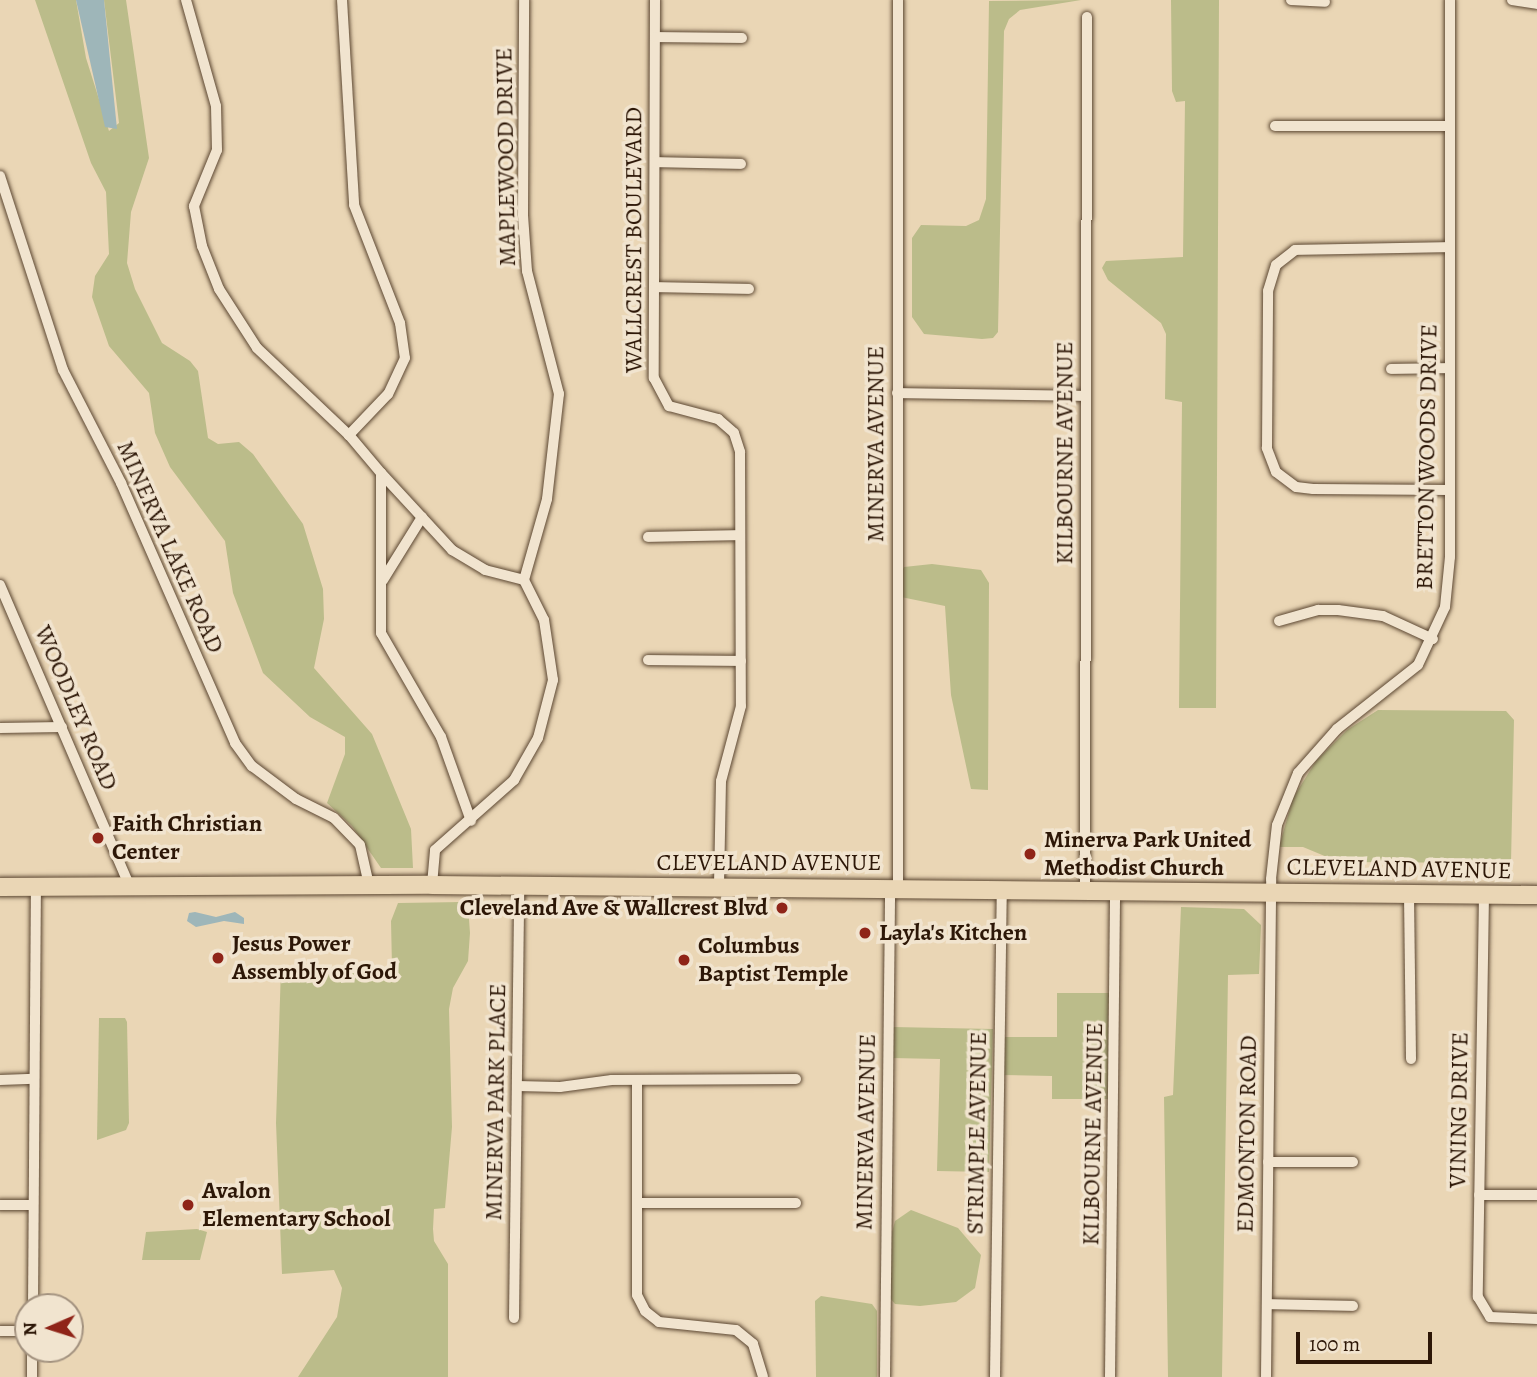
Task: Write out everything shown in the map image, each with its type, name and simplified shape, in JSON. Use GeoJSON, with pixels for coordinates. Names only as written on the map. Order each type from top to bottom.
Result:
{"type":"FeatureCollection","features":[{"type":"Feature","properties":{"kind":"main road","name":"CLEVELAND AVENUE"},"geometry":{"type":"LineString","coordinates":[[0,887],[432,885],[1537,895]]}},
{"type":"Feature","properties":{"kind":"street"},"geometry":{"type":"LineString","coordinates":[[186,0],[216,106],[217,150],[194,206],[202,246],[219,289],[257,348],[349,435],[452,550],[485,570],[524,580],[544,620],[553,680],[538,737],[520,769],[471,821],[435,850],[432,885]]}},
{"type":"Feature","properties":{"kind":"street"},"geometry":{"type":"LineString","coordinates":[[342,0],[354,205],[400,323],[405,358],[388,394],[349,435]]}},
{"type":"Feature","properties":{"kind":"street","name":"MAPLEWOOD DRIVE"},"geometry":{"type":"LineString","coordinates":[[524,0],[523,215],[527,271],[559,394],[547,499],[524,580]]}},
{"type":"Feature","properties":{"kind":"street","name":"WALLCREST BOULEVARD"},"geometry":{"type":"LineString","coordinates":[[655,0],[654,377],[658,393],[669,406],[718,419],[734,433],[740,452],[739,716],[721,781],[719,888]]}},
{"type":"Feature","properties":{"kind":"street","name":"MINERVA AVENUE"},"geometry":{"type":"LineString","coordinates":[[884,1377],[894,888],[898,0]]}},
{"type":"Feature","properties":{"kind":"street"},"geometry":{"type":"LineString","coordinates":[[1291,0],[1325,2]]}},
{"type":"Feature","properties":{"kind":"street","name":"BRETTON WOODS DRIVE"},"geometry":{"type":"LineString","coordinates":[[1271,891],[1277,825],[1298,773],[1337,729],[1418,665],[1433,639],[1445,607],[1450,490],[1450,0]]}},
{"type":"Feature","properties":{"kind":"street"},"geometry":{"type":"LineString","coordinates":[[1513,0],[1537,4]]}},
{"type":"Feature","properties":{"kind":"street","name":"KILBOURNE AVENUE"},"geometry":{"type":"LineString","coordinates":[[1085,890],[1087,17]]}},
{"type":"Feature","properties":{"kind":"street"},"geometry":{"type":"LineString","coordinates":[[655,37],[742,38]]}},
{"type":"Feature","properties":{"kind":"street"},"geometry":{"type":"LineString","coordinates":[[1275,126],[1450,126]]}},
{"type":"Feature","properties":{"kind":"street"},"geometry":{"type":"LineString","coordinates":[[655,162],[741,164]]}},
{"type":"Feature","properties":{"kind":"street","name":"MINERVA LAKE ROAD"},"geometry":{"type":"LineString","coordinates":[[0,176],[63,370],[121,483],[234,743],[252,766],[296,799],[334,818],[360,845],[369,885]]}},
{"type":"Feature","properties":{"kind":"street"},"geometry":{"type":"LineString","coordinates":[[1450,247],[1308,247],[1295,250],[1276,265],[1268,304],[1268,448],[1276,472],[1296,487],[1313,489],[1450,490]]}},
{"type":"Feature","properties":{"kind":"street"},"geometry":{"type":"LineString","coordinates":[[655,287],[749,289]]}},
{"type":"Feature","properties":{"kind":"street"},"geometry":{"type":"LineString","coordinates":[[1391,369],[1450,368]]}},
{"type":"Feature","properties":{"kind":"street"},"geometry":{"type":"LineString","coordinates":[[897,393],[1086,396]]}},
{"type":"Feature","properties":{"kind":"street"},"geometry":{"type":"LineString","coordinates":[[381,472],[381,633],[441,737],[471,821]]}},
{"type":"Feature","properties":{"kind":"street"},"geometry":{"type":"LineString","coordinates":[[383,580],[422,517]]}},
{"type":"Feature","properties":{"kind":"street"},"geometry":{"type":"LineString","coordinates":[[648,537],[740,535]]}},
{"type":"Feature","properties":{"kind":"street","name":"WOODLEY ROAD"},"geometry":{"type":"LineString","coordinates":[[0,585],[130,887]]}},
{"type":"Feature","properties":{"kind":"street"},"geometry":{"type":"LineString","coordinates":[[1279,621],[1318,610],[1338,610],[1383,617],[1433,639]]}},
{"type":"Feature","properties":{"kind":"street"},"geometry":{"type":"LineString","coordinates":[[648,660],[741,661]]}},
{"type":"Feature","properties":{"kind":"street"},"geometry":{"type":"LineString","coordinates":[[0,728],[62,727]]}},
{"type":"Feature","properties":{"kind":"street","name":"MINERVA PARK PLACE"},"geometry":{"type":"LineString","coordinates":[[514,1318],[519,886]]}},
{"type":"Feature","properties":{"kind":"street"},"geometry":{"type":"LineString","coordinates":[[33,1293],[36,887]]}},
{"type":"Feature","properties":{"kind":"street","name":"STRIMPLE AVENUE"},"geometry":{"type":"LineString","coordinates":[[995,1377],[1002,891]]}},
{"type":"Feature","properties":{"kind":"street","name":"KILBOURNE AVENUE"},"geometry":{"type":"LineString","coordinates":[[1111,1377],[1115,891]]}},
{"type":"Feature","properties":{"kind":"street","name":"EDMONTON ROAD"},"geometry":{"type":"LineString","coordinates":[[1266,1377],[1271,891]]}},
{"type":"Feature","properties":{"kind":"street"},"geometry":{"type":"LineString","coordinates":[[1409,894],[1411,1059]]}},
{"type":"Feature","properties":{"kind":"street","name":"VINING DRIVE"},"geometry":{"type":"LineString","coordinates":[[1483,895],[1478,1297],[1483,1312],[1494,1318],[1537,1319]]}},
{"type":"Feature","properties":{"kind":"street"},"geometry":{"type":"LineString","coordinates":[[0,1080],[34,1079]]}},
{"type":"Feature","properties":{"kind":"street"},"geometry":{"type":"LineString","coordinates":[[517,1086],[560,1087],[637,1080],[796,1079]]}},
{"type":"Feature","properties":{"kind":"street"},"geometry":{"type":"LineString","coordinates":[[637,1080],[637,1295],[645,1311],[668,1324],[736,1331],[752,1344],[763,1377]]}},
{"type":"Feature","properties":{"kind":"street"},"geometry":{"type":"LineString","coordinates":[[1268,1162],[1353,1162]]}},
{"type":"Feature","properties":{"kind":"street"},"geometry":{"type":"LineString","coordinates":[[1479,1195],[1537,1195]]}},
{"type":"Feature","properties":{"kind":"street"},"geometry":{"type":"LineString","coordinates":[[637,1203],[796,1203]]}},
{"type":"Feature","properties":{"kind":"street"},"geometry":{"type":"LineString","coordinates":[[0,1205],[33,1205]]}},
{"type":"Feature","properties":{"kind":"street"},"geometry":{"type":"LineString","coordinates":[[1267,1304],[1353,1306]]}},
{"type":"Feature","properties":{"kind":"green space"},"geometry":{"type":"Polygon","coordinates":[[[35,0],[76,0],[86,58],[109,131],[119,123],[104,0],[126,0],[149,158],[131,212],[127,263],[135,289],[162,343],[190,361],[198,371],[208,438],[218,444],[239,442],[253,454],[303,524],[323,589],[324,619],[314,668],[372,734],[411,829],[413,868],[381,868],[352,826],[327,803],[345,754],[345,737],[310,717],[263,673],[233,593],[225,541],[170,467],[155,433],[149,393],[109,346],[92,297],[95,276],[109,254],[106,192],[91,163],[35,0]]]}},
{"type":"Feature","properties":{"kind":"green space"},"geometry":{"type":"Polygon","coordinates":[[[1081,0],[1020,10],[1009,19],[1004,31],[998,332],[993,338],[982,339],[924,334],[912,317],[912,238],[921,225],[966,226],[979,220],[986,199],[989,1],[1081,0]]]}},
{"type":"Feature","properties":{"kind":"green space"},"geometry":{"type":"Polygon","coordinates":[[[1171,0],[1219,0],[1216,708],[1179,708],[1182,402],[1165,399],[1166,334],[1161,323],[1108,280],[1102,268],[1106,261],[1183,257],[1185,101],[1176,102],[1172,91],[1171,0]]]}},
{"type":"Feature","properties":{"kind":"green space"},"geometry":{"type":"Polygon","coordinates":[[[932,564],[981,570],[989,583],[988,790],[971,789],[951,695],[945,606],[901,597],[898,578],[904,567],[932,564]]]}},
{"type":"Feature","properties":{"kind":"green space"},"geometry":{"type":"Polygon","coordinates":[[[1378,710],[1506,711],[1514,720],[1511,863],[1339,862],[1303,847],[1279,847],[1293,798],[1316,761],[1347,730],[1378,710]]]}},
{"type":"Feature","properties":{"kind":"green space"},"geometry":{"type":"Polygon","coordinates":[[[462,902],[468,905],[468,961],[453,988],[449,1009],[452,1127],[445,1208],[434,1209],[433,1229],[434,1241],[448,1264],[448,1377],[298,1377],[337,1317],[342,1288],[334,1270],[282,1274],[276,1123],[281,968],[392,967],[391,921],[398,903],[462,902]]]}},
{"type":"Feature","properties":{"kind":"green space"},"geometry":{"type":"Polygon","coordinates":[[[1181,907],[1244,909],[1261,925],[1259,974],[1228,975],[1222,1377],[1168,1377],[1164,1097],[1173,1095],[1181,907]]]}},
{"type":"Feature","properties":{"kind":"green space"},"geometry":{"type":"Polygon","coordinates":[[[1057,993],[1109,993],[1108,1099],[1052,1099],[1052,1076],[1003,1075],[1003,1037],[1057,1037],[1057,993]]]}},
{"type":"Feature","properties":{"kind":"green space"},"geometry":{"type":"Polygon","coordinates":[[[99,1018],[125,1018],[127,1022],[129,1123],[126,1130],[97,1140],[99,1018]]]}},
{"type":"Feature","properties":{"kind":"green space"},"geometry":{"type":"Polygon","coordinates":[[[893,1027],[993,1029],[989,1172],[937,1171],[940,1059],[892,1058],[893,1027]]]}},
{"type":"Feature","properties":{"kind":"green space"},"geometry":{"type":"Polygon","coordinates":[[[911,1210],[958,1228],[981,1255],[975,1288],[956,1302],[920,1306],[895,1304],[889,1297],[890,1240],[895,1221],[911,1210]]]}},
{"type":"Feature","properties":{"kind":"green space"},"geometry":{"type":"Polygon","coordinates":[[[197,1229],[207,1232],[200,1260],[142,1260],[146,1232],[197,1229]]]}},
{"type":"Feature","properties":{"kind":"green space"},"geometry":{"type":"Polygon","coordinates":[[[821,1296],[872,1304],[877,1311],[877,1377],[816,1377],[815,1301],[821,1296]]]}},
{"type":"Feature","properties":{"kind":"water"},"geometry":{"type":"Polygon","coordinates":[[[76,0],[104,0],[117,129],[105,127],[76,0]]]}},
{"type":"Feature","properties":{"kind":"water"},"geometry":{"type":"Polygon","coordinates":[[[235,912],[244,918],[244,924],[224,921],[196,927],[187,921],[189,913],[216,917],[235,912]]]}},
{"type":"Feature","properties":{"kind":"place","name":"Faith Christian Center"},"geometry":{"type":"Point","coordinates":[98,838]}},
{"type":"Feature","properties":{"kind":"place","name":"Minerva Park United Methodist Church"},"geometry":{"type":"Point","coordinates":[1030,854]}},
{"type":"Feature","properties":{"kind":"place","name":"Cleveland Ave & Wallcrest Blvd"},"geometry":{"type":"Point","coordinates":[782,908]}},
{"type":"Feature","properties":{"kind":"place","name":"Layla's Kitchen"},"geometry":{"type":"Point","coordinates":[865,933]}},
{"type":"Feature","properties":{"kind":"place","name":"Jesus Power Assembly of God"},"geometry":{"type":"Point","coordinates":[218,958]}},
{"type":"Feature","properties":{"kind":"place","name":"Columbus Baptist Temple"},"geometry":{"type":"Point","coordinates":[684,960]}},
{"type":"Feature","properties":{"kind":"place","name":"Avalon Elementary School"},"geometry":{"type":"Point","coordinates":[188,1205]}}]}
